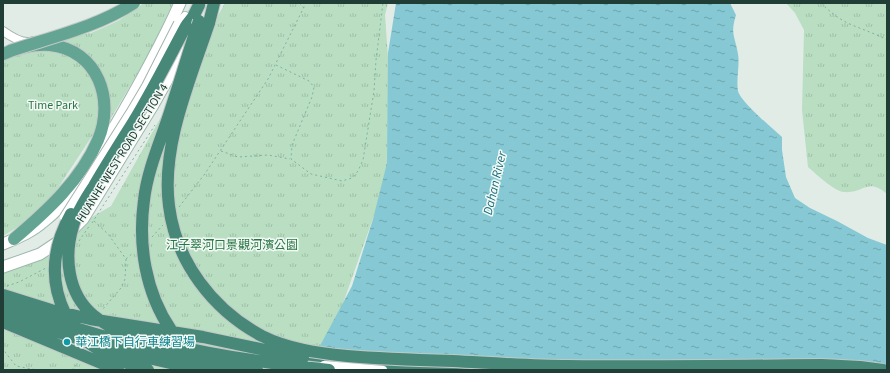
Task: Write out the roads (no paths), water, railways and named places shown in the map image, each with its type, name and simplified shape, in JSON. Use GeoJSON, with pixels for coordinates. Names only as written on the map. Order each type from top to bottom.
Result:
{"type":"FeatureCollection","features":[{"type":"Feature","properties":{"kind":"highway"},"geometry":{"type":"LineString","coordinates":[[198,3],[190,22],[153,89],[83,204],[73,225],[68,248],[68,267],[72,284],[79,298],[92,314],[108,325],[128,334],[199,352],[329,370]]}},
{"type":"Feature","properties":{"kind":"highway"},"geometry":{"type":"LineString","coordinates":[[148,370],[110,356],[84,339],[69,322],[61,304],[56,287],[54,268],[56,251],[60,236],[67,220],[78,201],[137,110],[190,22],[214,3]]}},
{"type":"Feature","properties":{"kind":"highway"},"geometry":{"type":"LineString","coordinates":[[190,22],[169,155],[167,180],[169,208],[175,234],[186,260],[200,283],[218,305],[241,323],[264,337],[292,347],[328,354],[389,360],[568,366],[822,365],[883,370]]}},
{"type":"Feature","properties":{"kind":"highway"},"geometry":{"type":"LineString","coordinates":[[190,22],[144,198],[141,226],[142,250],[147,278],[157,306],[171,330],[188,352],[207,370]]}},
{"type":"Feature","properties":{"kind":"highway"},"geometry":{"type":"LineString","coordinates":[[3,295],[51,310],[90,319],[203,337],[306,358],[410,368],[455,368],[488,364]]}},
{"type":"Feature","properties":{"kind":"highway"},"geometry":{"type":"LineString","coordinates":[[3,304],[53,322],[143,348],[257,370]]}},
{"type":"Feature","properties":{"kind":"highway"},"geometry":{"type":"LineString","coordinates":[[3,313],[80,340],[124,352],[207,370]]}},
{"type":"Feature","properties":{"kind":"highway"},"geometry":{"type":"LineString","coordinates":[[3,322],[118,370]]}},
{"type":"Feature","properties":{"kind":"main road"},"geometry":{"type":"LineString","coordinates":[[5,52],[78,30],[108,17],[134,3]]}},
{"type":"Feature","properties":{"kind":"main road","name":"HUANHE WEST ROAD SECTION 4"},"geometry":{"type":"LineString","coordinates":[[3,244],[29,232],[43,223],[78,186],[139,86],[180,3]]}},
{"type":"Feature","properties":{"kind":"main road","name":"HUANHE WEST ROAD SECTION 4"},"geometry":{"type":"LineString","coordinates":[[3,267],[40,254],[64,238],[83,219],[184,52],[198,20],[198,3]]}},
{"type":"Feature","properties":{"kind":"main road"},"geometry":{"type":"LineString","coordinates":[[5,52],[49,45],[67,50],[84,60],[96,74],[102,89],[105,109],[98,140],[75,179],[49,207],[14,239]]}},
{"type":"Feature","properties":{"kind":"street"},"geometry":{"type":"LineString","coordinates":[[5,52],[107,14],[126,3]]}},
{"type":"Feature","properties":{"kind":"street"},"geometry":{"type":"LineString","coordinates":[[3,31],[14,38],[30,43],[83,32],[121,16],[138,3]]}},
{"type":"Feature","properties":{"kind":"street"},"geometry":{"type":"LineString","coordinates":[[134,370],[101,356],[81,342],[65,324],[56,305],[51,287],[51,251],[63,218],[146,86],[190,22]]}},
{"type":"Feature","properties":{"kind":"street"},"geometry":{"type":"LineString","coordinates":[[190,22],[156,91],[87,205],[77,226],[72,249],[72,266],[76,282],[82,296],[95,311],[108,321],[126,329],[148,335],[200,347],[279,360],[383,370]]}},
{"type":"Feature","properties":{"kind":"street"},"geometry":{"type":"LineString","coordinates":[[737,370],[840,370]]}},
{"type":"Feature","properties":{"kind":"water","name":"Dahan River"},"geometry":{"type":"Polygon","coordinates":[[[396,3],[730,3],[736,15],[733,31],[738,58],[738,91],[740,96],[750,108],[782,137],[782,150],[786,177],[795,198],[810,208],[868,238],[887,245],[887,370],[307,370],[352,286],[373,219],[387,163],[388,53],[396,3]]]}},
{"type":"Feature","properties":{"kind":"place","name":"華江橋下自行車練習場"},"geometry":{"type":"Point","coordinates":[67,342]}},
{"type":"Feature","properties":{"kind":"park label","name":"Time Park"},"geometry":{"type":"Point","coordinates":[53,105]}},
{"type":"Feature","properties":{"kind":"park label","name":"江子翠河口景觀河濱公園"},"geometry":{"type":"Point","coordinates":[232,245]}}]}
